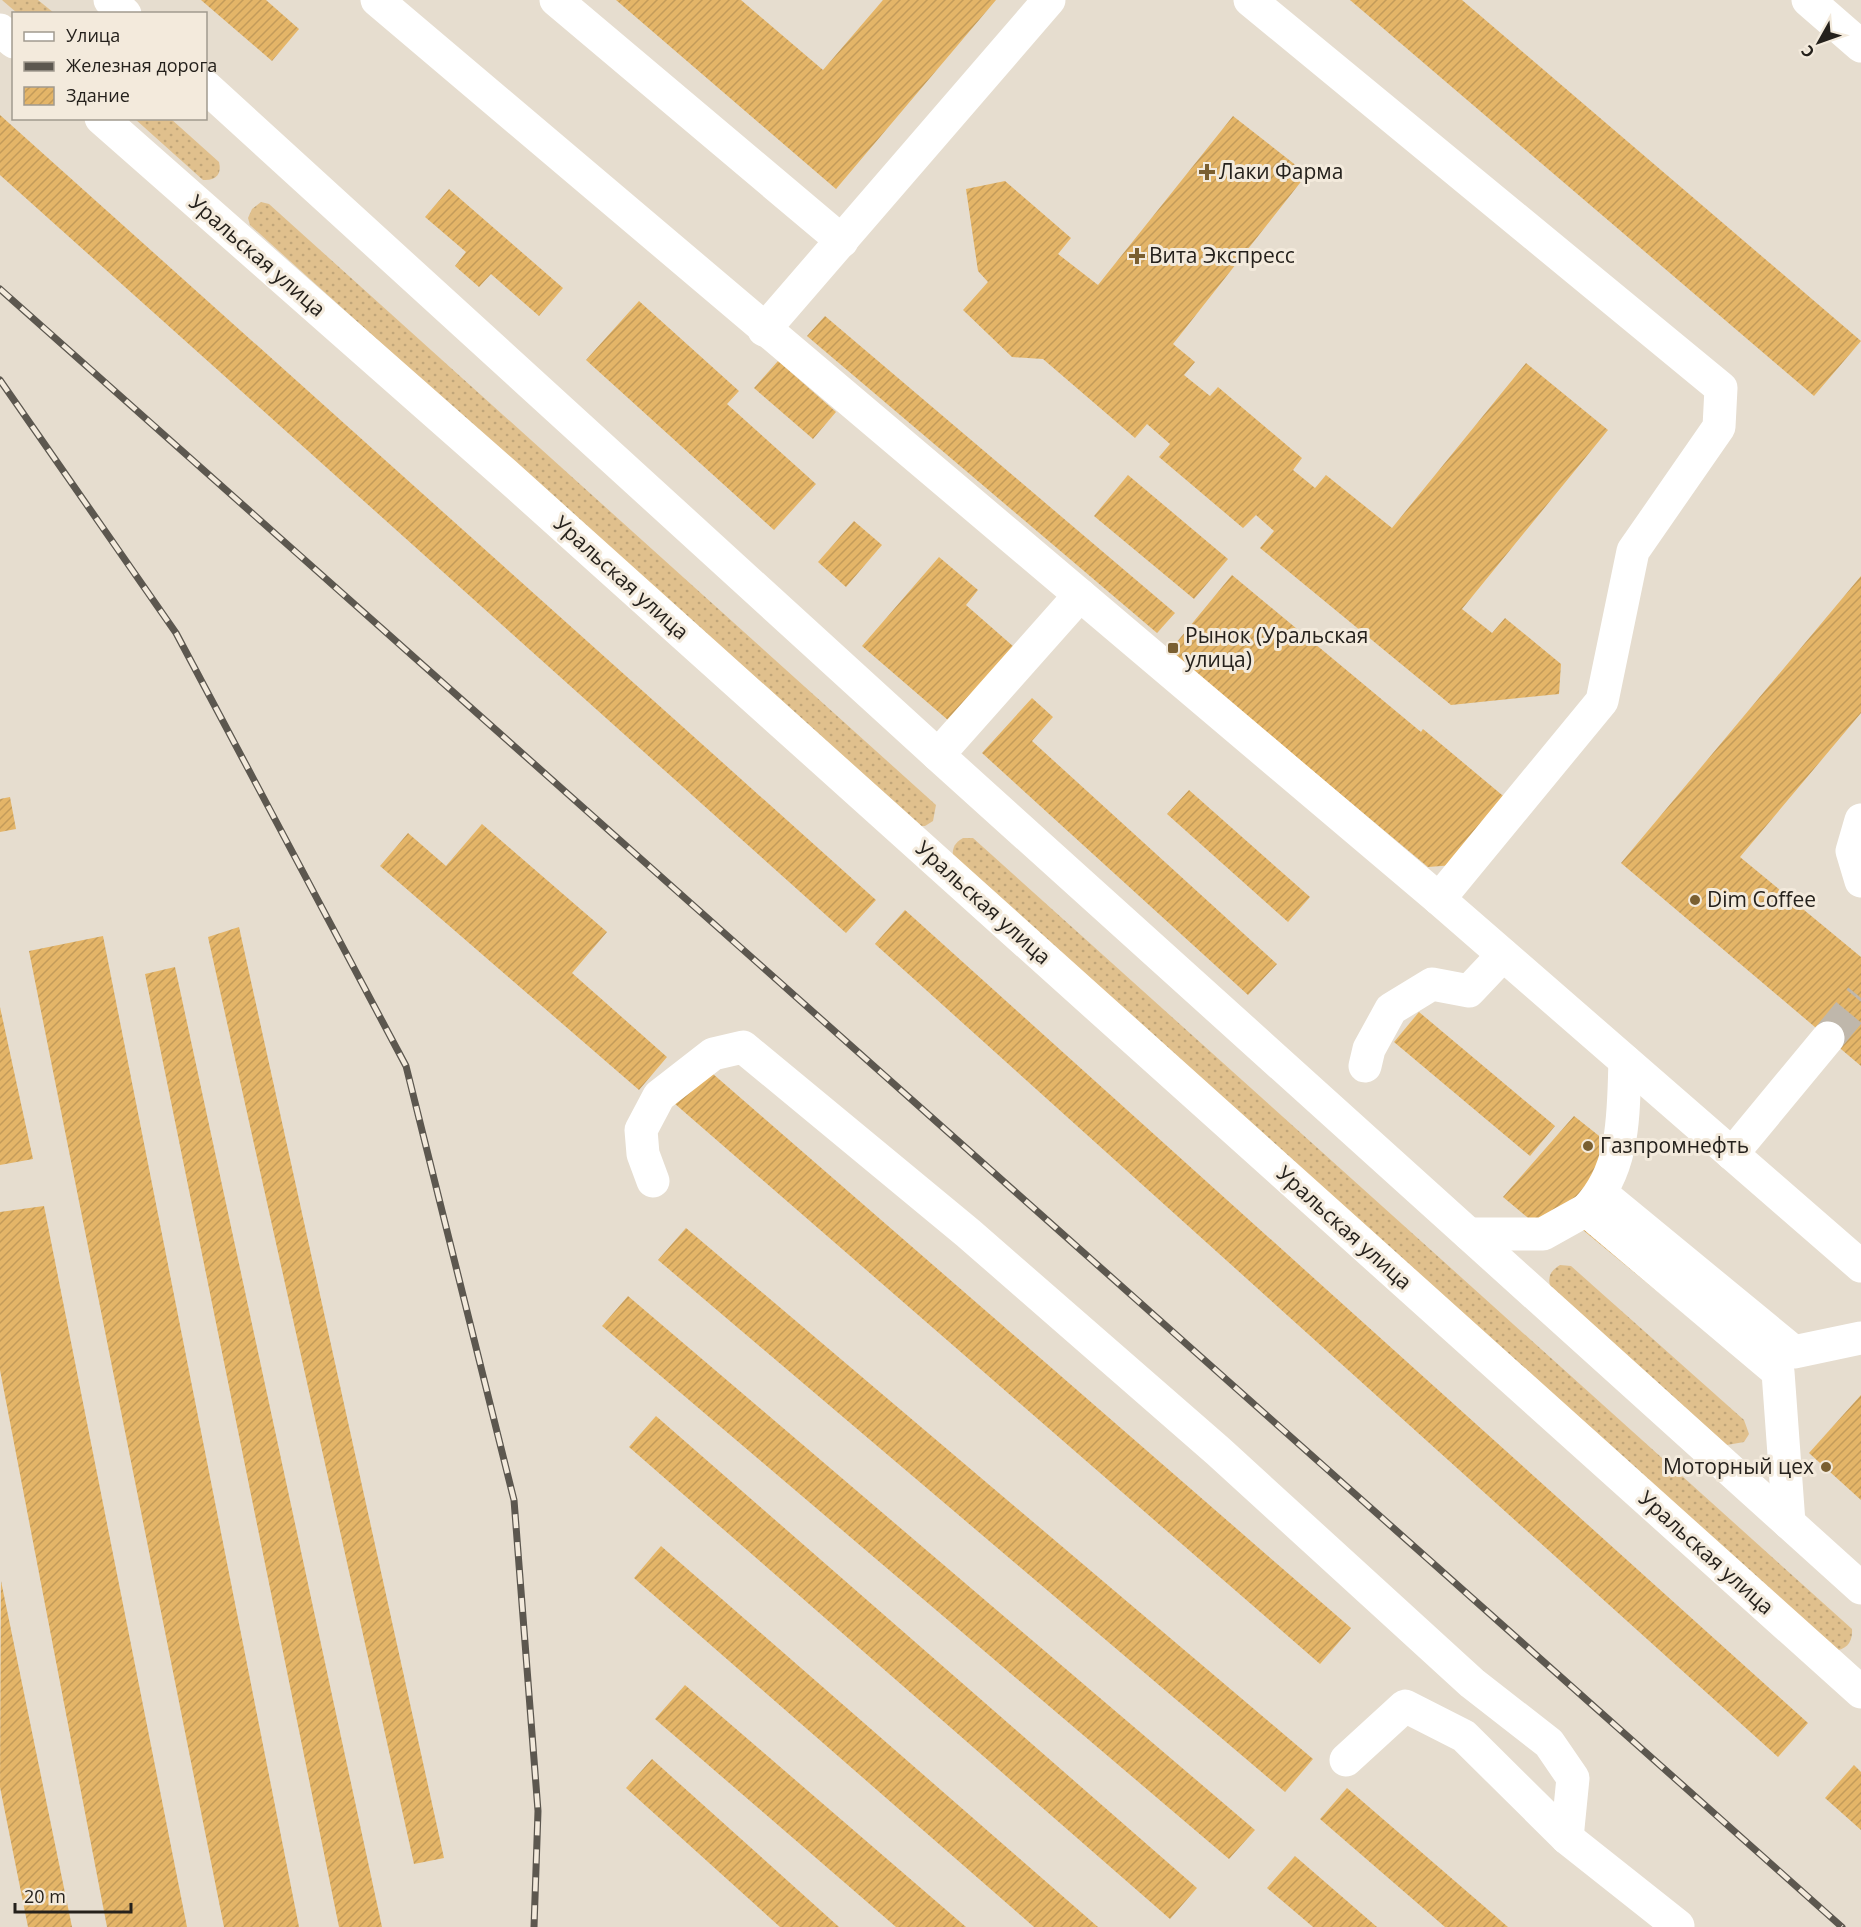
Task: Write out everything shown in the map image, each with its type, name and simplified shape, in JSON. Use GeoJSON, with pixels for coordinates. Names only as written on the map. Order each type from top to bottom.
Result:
{"type":"FeatureCollection","features":[{"type":"Feature","properties":{"kind":"main road"},"geometry":{"type":"LineString","coordinates":[[110,0],[123,12]]}},
{"type":"Feature","properties":{"kind":"main road"},"geometry":{"type":"LineString","coordinates":[[377,0],[1439,899],[1861,1266]]}},
{"type":"Feature","properties":{"kind":"main road"},"geometry":{"type":"LineString","coordinates":[[556,0],[842,241]]}},
{"type":"Feature","properties":{"kind":"main road"},"geometry":{"type":"LineString","coordinates":[[765,330],[1049,0]]}},
{"type":"Feature","properties":{"kind":"main road"},"geometry":{"type":"LineString","coordinates":[[1250,0],[1721,388],[1719,427],[1633,551],[1602,701],[1439,899]]}},
{"type":"Feature","properties":{"kind":"main road"},"geometry":{"type":"LineString","coordinates":[[1808,0],[1861,46]]}},
{"type":"Feature","properties":{"kind":"main road"},"geometry":{"type":"LineString","coordinates":[[0,30],[12,40]]}},
{"type":"Feature","properties":{"kind":"main road"},"geometry":{"type":"LineString","coordinates":[[207,88],[938,754],[1861,1588]]}},
{"type":"Feature","properties":{"kind":"main road","name":"Уральская улица"},"geometry":{"type":"LineString","coordinates":[[103,120],[504,473],[1861,1692]]}},
{"type":"Feature","properties":{"kind":"main road"},"geometry":{"type":"LineString","coordinates":[[938,754],[1080,595]]}},
{"type":"Feature","properties":{"kind":"main road"},"geometry":{"type":"LineString","coordinates":[[1861,820],[1852,850],[1861,880]]}},
{"type":"Feature","properties":{"kind":"main road"},"geometry":{"type":"LineString","coordinates":[[1365,1066],[1369,1049],[1391,1009],[1432,984],[1469,991],[1503,955]]}},
{"type":"Feature","properties":{"kind":"main road"},"geometry":{"type":"LineString","coordinates":[[1732,1154],[1828,1038]]}},
{"type":"Feature","properties":{"kind":"main road"},"geometry":{"type":"LineString","coordinates":[[653,1181],[643,1154],[641,1130],[659,1096],[713,1054],[743,1047],[968,1233],[1173,1412],[1472,1683],[1550,1743],[1573,1778],[1567,1838]]}},
{"type":"Feature","properties":{"kind":"main road"},"geometry":{"type":"LineString","coordinates":[[1469,1234],[1543,1234],[1594,1202],[1622,1138],[1624,1061]]}},
{"type":"Feature","properties":{"kind":"main road"},"geometry":{"type":"LineString","coordinates":[[1594,1202],[1786,1362],[1789,1523]]}},
{"type":"Feature","properties":{"kind":"main road"},"geometry":{"type":"LineString","coordinates":[[1786,1362],[1861,1338]]}},
{"type":"Feature","properties":{"kind":"main road"},"geometry":{"type":"LineString","coordinates":[[1346,1760],[1405,1707],[1464,1736],[1567,1838],[1678,1926]]}},
{"type":"Feature","properties":{"kind":"shaded area"},"geometry":{"type":"Polygon","coordinates":[[[2,0],[38,0],[53,12],[16,12],[2,0]]]}},
{"type":"Feature","properties":{"kind":"shaded area"},"geometry":{"type":"Polygon","coordinates":[[[136,120],[172,120],[219,162],[220,170],[217,176],[203,180],[136,120]]]}},
{"type":"Feature","properties":{"kind":"shaded area"},"geometry":{"type":"Polygon","coordinates":[[[261,202],[269,204],[936,805],[933,821],[925,826],[917,826],[250,225],[248,218],[252,209],[261,202]]]}},
{"type":"Feature","properties":{"kind":"shaded area"},"geometry":{"type":"Polygon","coordinates":[[[963,838],[973,838],[1852,1629],[1848,1645],[1833,1651],[953,861],[954,847],[963,838]]]}},
{"type":"Feature","properties":{"kind":"shaded area"},"geometry":{"type":"Polygon","coordinates":[[[1560,1265],[1571,1266],[1744,1420],[1749,1434],[1744,1442],[1727,1445],[1551,1289],[1550,1275],[1560,1265]]]}},
{"type":"Feature","properties":{"kind":"building"},"geometry":{"type":"Polygon","coordinates":[[[201,0],[266,0],[299,29],[272,61],[201,0]]]}},
{"type":"Feature","properties":{"kind":"building"},"geometry":{"type":"Polygon","coordinates":[[[616,0],[741,0],[823,70],[883,0],[996,0],[836,189],[616,0]]]}},
{"type":"Feature","properties":{"kind":"building"},"geometry":{"type":"Polygon","coordinates":[[[1350,0],[1462,0],[1861,341],[1814,396],[1350,0]]]}},
{"type":"Feature","properties":{"kind":"building"},"geometry":{"type":"Polygon","coordinates":[[[0,115],[876,900],[846,933],[0,175],[0,115]]]}},
{"type":"Feature","properties":{"kind":"building"},"geometry":{"type":"Polygon","coordinates":[[[1233,116],[1307,174],[1173,344],[1195,362],[1184,375],[1210,396],[1218,387],[1302,458],[1293,470],[1315,488],[1326,475],[1392,528],[1526,363],[1608,430],[1462,609],[1492,633],[1505,618],[1561,664],[1559,694],[1451,705],[1260,548],[1274,531],[1256,515],[1243,528],[1159,457],[1170,444],[1147,424],[1135,438],[1043,359],[1012,357],[963,310],[988,282],[978,271],[966,189],[1005,181],[1071,238],[1058,254],[1098,285],[1233,116]]]}},
{"type":"Feature","properties":{"kind":"building"},"geometry":{"type":"Polygon","coordinates":[[[449,189],[563,288],[539,316],[491,274],[479,287],[455,266],[466,252],[425,217],[449,189]]]}},
{"type":"Feature","properties":{"kind":"building"},"geometry":{"type":"Polygon","coordinates":[[[639,301],[739,391],[727,404],[816,484],[774,530],[586,360],[639,301]]]}},
{"type":"Feature","properties":{"kind":"building"},"geometry":{"type":"Polygon","coordinates":[[[825,316],[1175,613],[1157,633],[807,336],[825,316]]]}},
{"type":"Feature","properties":{"kind":"building"},"geometry":{"type":"Polygon","coordinates":[[[778,361],[836,412],[813,439],[754,388],[778,361]]]}},
{"type":"Feature","properties":{"kind":"building"},"geometry":{"type":"Polygon","coordinates":[[[1128,475],[1228,559],[1194,599],[1094,516],[1128,475]]]}},
{"type":"Feature","properties":{"kind":"building"},"geometry":{"type":"Polygon","coordinates":[[[854,521],[882,545],[846,587],[818,562],[854,521]]]}},
{"type":"Feature","properties":{"kind":"building"},"geometry":{"type":"Polygon","coordinates":[[[939,557],[978,590],[966,605],[1021,653],[956,727],[862,646],[939,557]]]}},
{"type":"Feature","properties":{"kind":"building"},"geometry":{"type":"Polygon","coordinates":[[[1232,575],[1421,732],[1423,729],[1508,800],[1454,865],[1428,867],[1206,682],[1167,654],[1232,575]]]}},
{"type":"Feature","properties":{"kind":"building"},"geometry":{"type":"Polygon","coordinates":[[[1861,576],[1861,713],[1740,857],[1861,957],[1861,1066],[1621,863],[1861,576]]]}},
{"type":"Feature","properties":{"kind":"building"},"geometry":{"type":"Polygon","coordinates":[[[1032,698],[1053,717],[1032,741],[1277,964],[1248,995],[982,753],[1032,698]]]}},
{"type":"Feature","properties":{"kind":"building"},"geometry":{"type":"Polygon","coordinates":[[[1189,790],[1310,897],[1288,922],[1167,814],[1189,790]]]}},
{"type":"Feature","properties":{"kind":"building"},"geometry":{"type":"Polygon","coordinates":[[[10,797],[16,829],[0,832],[0,799],[10,797]]]}},
{"type":"Feature","properties":{"kind":"building"},"geometry":{"type":"Polygon","coordinates":[[[482,824],[607,932],[572,973],[667,1057],[639,1090],[380,866],[408,833],[446,866],[482,824]]]}},
{"type":"Feature","properties":{"kind":"building"},"geometry":{"type":"Polygon","coordinates":[[[905,910],[1808,1723],[1778,1757],[875,944],[905,910]]]}},
{"type":"Feature","properties":{"kind":"building"},"geometry":{"type":"Polygon","coordinates":[[[239,927],[444,1858],[414,1864],[208,937],[239,927]]]}},
{"type":"Feature","properties":{"kind":"building"},"geometry":{"type":"Polygon","coordinates":[[[103,936],[299,1927],[224,1927],[29,951],[103,936]]]}},
{"type":"Feature","properties":{"kind":"building"},"geometry":{"type":"Polygon","coordinates":[[[175,967],[382,1927],[339,1927],[145,974],[175,967]]]}},
{"type":"Feature","properties":{"kind":"building"},"geometry":{"type":"Polygon","coordinates":[[[0,1007],[33,1159],[0,1165],[0,1007]]]}},
{"type":"Feature","properties":{"kind":"building"},"geometry":{"type":"Polygon","coordinates":[[[1419,1012],[1555,1126],[1530,1156],[1394,1042],[1419,1012]]]}},
{"type":"Feature","properties":{"kind":"building"},"geometry":{"type":"Polygon","coordinates":[[[705,1067],[1351,1628],[1320,1664],[674,1103],[705,1067]]]}},
{"type":"Feature","properties":{"kind":"building"},"geometry":{"type":"Polygon","coordinates":[[[1574,1116],[1603,1139],[1605,1157],[1594,1170],[1722,1345],[1560,1211],[1534,1223],[1503,1197],[1574,1116]]]}},
{"type":"Feature","properties":{"kind":"building"},"geometry":{"type":"Polygon","coordinates":[[[44,1206],[187,1927],[107,1927],[0,1370],[0,1212],[44,1206]]]}},
{"type":"Feature","properties":{"kind":"building"},"geometry":{"type":"Polygon","coordinates":[[[686,1228],[1313,1759],[1285,1792],[658,1260],[686,1228]]]}},
{"type":"Feature","properties":{"kind":"building"},"geometry":{"type":"Polygon","coordinates":[[[628,1296],[1255,1830],[1229,1859],[602,1326],[628,1296]]]}},
{"type":"Feature","properties":{"kind":"building"},"geometry":{"type":"Polygon","coordinates":[[[1861,1395],[1861,1500],[1809,1453],[1861,1395]]]}},
{"type":"Feature","properties":{"kind":"building"},"geometry":{"type":"Polygon","coordinates":[[[656,1416],[1197,1888],[1170,1919],[629,1447],[656,1416]]]}},
{"type":"Feature","properties":{"kind":"building"},"geometry":{"type":"Polygon","coordinates":[[[661,1546],[1098,1927],[1034,1927],[634,1578],[661,1546]]]}},
{"type":"Feature","properties":{"kind":"building"},"geometry":{"type":"Polygon","coordinates":[[[1,1581],[72,1927],[28,1927],[0,1787],[1,1581]]]}},
{"type":"Feature","properties":{"kind":"building"},"geometry":{"type":"Polygon","coordinates":[[[685,1685],[966,1927],[896,1927],[655,1719],[685,1685]]]}},
{"type":"Feature","properties":{"kind":"building"},"geometry":{"type":"Polygon","coordinates":[[[652,1759],[839,1927],[780,1927],[626,1788],[652,1759]]]}},
{"type":"Feature","properties":{"kind":"building"},"geometry":{"type":"Polygon","coordinates":[[[1854,1765],[1861,1772],[1861,1830],[1825,1798],[1854,1765]]]}},
{"type":"Feature","properties":{"kind":"building"},"geometry":{"type":"Polygon","coordinates":[[[1347,1788],[1508,1927],[1445,1927],[1320,1819],[1347,1788]]]}},
{"type":"Feature","properties":{"kind":"building"},"geometry":{"type":"Polygon","coordinates":[[[1295,1856],[1377,1927],[1313,1927],[1267,1888],[1295,1856]]]}},
{"type":"Feature","properties":{"kind":"tunnel"},"geometry":{"type":"LineString","coordinates":[[1828,1038],[1861,998]]}},
{"type":"Feature","properties":{"kind":"railway"},"geometry":{"type":"LineString","coordinates":[[0,289],[1842,1927]]}},
{"type":"Feature","properties":{"kind":"railway"},"geometry":{"type":"LineString","coordinates":[[0,380],[176,633],[406,1066],[514,1500],[538,1811],[534,1927]]}},
{"type":"Feature","properties":{"kind":"place","name":"Лаки Фарма"},"geometry":{"type":"Point","coordinates":[1207,172]}},
{"type":"Feature","properties":{"kind":"place","name":"Вита Экспресс"},"geometry":{"type":"Point","coordinates":[1137,256]}},
{"type":"Feature","properties":{"kind":"place","name":"Рынок (Уральская улица)"},"geometry":{"type":"Point","coordinates":[1173,648]}},
{"type":"Feature","properties":{"kind":"place","name":"Dim Coffee"},"geometry":{"type":"Point","coordinates":[1695,900]}},
{"type":"Feature","properties":{"kind":"place","name":"Газпромнефть"},"geometry":{"type":"Point","coordinates":[1588,1146]}},
{"type":"Feature","properties":{"kind":"place","name":"Моторный цех"},"geometry":{"type":"Point","coordinates":[1826,1467]}}]}
